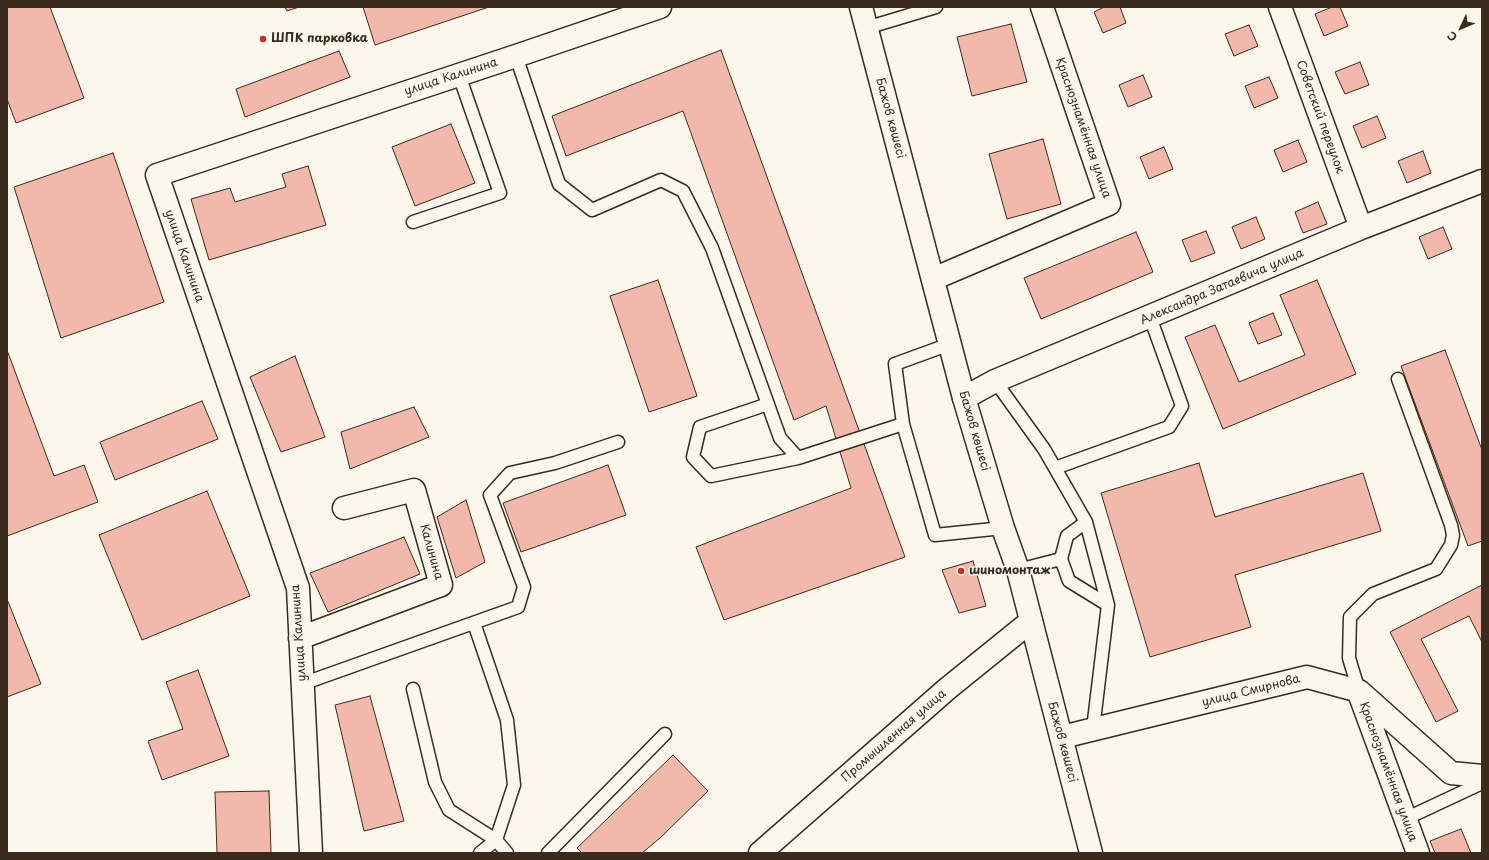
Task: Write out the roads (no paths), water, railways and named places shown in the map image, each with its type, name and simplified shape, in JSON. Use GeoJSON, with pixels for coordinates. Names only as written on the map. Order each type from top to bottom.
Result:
{"type":"FeatureCollection","features":[{"type":"Feature","properties":{"kind":"street","name":"улица Калинина"},"geometry":{"type":"LineString","coordinates":[[310,853],[298,588],[157,175],[660,7]]}},
{"type":"Feature","properties":{"kind":"street","name":"Краснознамённая улица"},"geometry":{"type":"LineString","coordinates":[[933,279],[1109,204],[1042,7]]}},
{"type":"Feature","properties":{"kind":"street","name":"Советский переулок"},"geometry":{"type":"LineString","coordinates":[[1280,7],[1361,228]]}},
{"type":"Feature","properties":{"kind":"street","name":"Бажов көшесі"},"geometry":{"type":"LineString","coordinates":[[864,17],[964,398],[1003,528],[1018,570],[1091,853]]}},
{"type":"Feature","properties":{"kind":"street","name":"Александра Затаевича улица"},"geometry":{"type":"LineString","coordinates":[[964,398],[995,381],[1361,228],[1482,181]]}},
{"type":"Feature","properties":{"kind":"street","name":"Калинина"},"geometry":{"type":"LineString","coordinates":[[300,638],[441,585],[414,490],[344,508]]}},
{"type":"Feature","properties":{"kind":"street","name":"Промышленная улица"},"geometry":{"type":"LineString","coordinates":[[760,853],[947,689],[1031,621]]}},
{"type":"Feature","properties":{"kind":"street","name":"улица Смирнова"},"geometry":{"type":"LineString","coordinates":[[1062,737],[1307,677],[1359,691],[1451,773],[1482,776]]}},
{"type":"Feature","properties":{"kind":"street","name":"Краснознамённая улица"},"geometry":{"type":"LineString","coordinates":[[1359,691],[1418,853]]}},
{"type":"Feature","properties":{"kind":"lane"},"geometry":{"type":"LineString","coordinates":[[864,17],[936,7]]}},
{"type":"Feature","properties":{"kind":"lane"},"geometry":{"type":"LineString","coordinates":[[516,56],[559,184],[592,210],[661,180],[683,191],[712,248],[780,438],[798,458]]}},
{"type":"Feature","properties":{"kind":"lane"},"geometry":{"type":"LineString","coordinates":[[413,222],[500,193],[459,75]]}},
{"type":"Feature","properties":{"kind":"lane"},"geometry":{"type":"LineString","coordinates":[[1054,468],[1169,427],[1178,413],[1182,406],[1150,317]]}},
{"type":"Feature","properties":{"kind":"lane"},"geometry":{"type":"LineString","coordinates":[[950,344],[895,364],[903,424],[935,536],[1003,528]]}},
{"type":"Feature","properties":{"kind":"lane"},"geometry":{"type":"LineString","coordinates":[[1359,691],[1349,658],[1350,617],[1373,594],[1436,569],[1451,545],[1452,540],[1451,525],[1398,379]]}},
{"type":"Feature","properties":{"kind":"lane"},"geometry":{"type":"LineString","coordinates":[[995,381],[1044,449],[1086,522],[1108,605],[1093,729]]}},
{"type":"Feature","properties":{"kind":"lane"},"geometry":{"type":"LineString","coordinates":[[768,404],[700,427],[693,457],[711,476],[798,458],[903,424]]}},
{"type":"Feature","properties":{"kind":"lane"},"geometry":{"type":"LineString","coordinates":[[302,684],[518,608],[524,586],[490,495],[510,473],[556,463],[618,442]]}},
{"type":"Feature","properties":{"kind":"lane"},"geometry":{"type":"LineString","coordinates":[[1086,522],[1067,536],[1061,559],[1069,582],[1108,605]]}},
{"type":"Feature","properties":{"kind":"lane"},"geometry":{"type":"LineString","coordinates":[[1018,570],[1061,559]]}},
{"type":"Feature","properties":{"kind":"lane"},"geometry":{"type":"LineString","coordinates":[[474,623],[507,720],[514,785],[496,840],[480,853]]}},
{"type":"Feature","properties":{"kind":"lane"},"geometry":{"type":"LineString","coordinates":[[413,689],[435,782],[449,810],[496,840],[507,853]]}},
{"type":"Feature","properties":{"kind":"lane"},"geometry":{"type":"LineString","coordinates":[[548,853],[664,734]]}},
{"type":"Feature","properties":{"kind":"lane"},"geometry":{"type":"LineString","coordinates":[[1405,819],[1482,784]]}},
{"type":"Feature","properties":{"kind":"place","name":"ШПК парковка"},"geometry":{"type":"Point","coordinates":[263,39]}},
{"type":"Feature","properties":{"kind":"place","name":"шиномонтаж"},"geometry":{"type":"Point","coordinates":[961,571]}}]}
